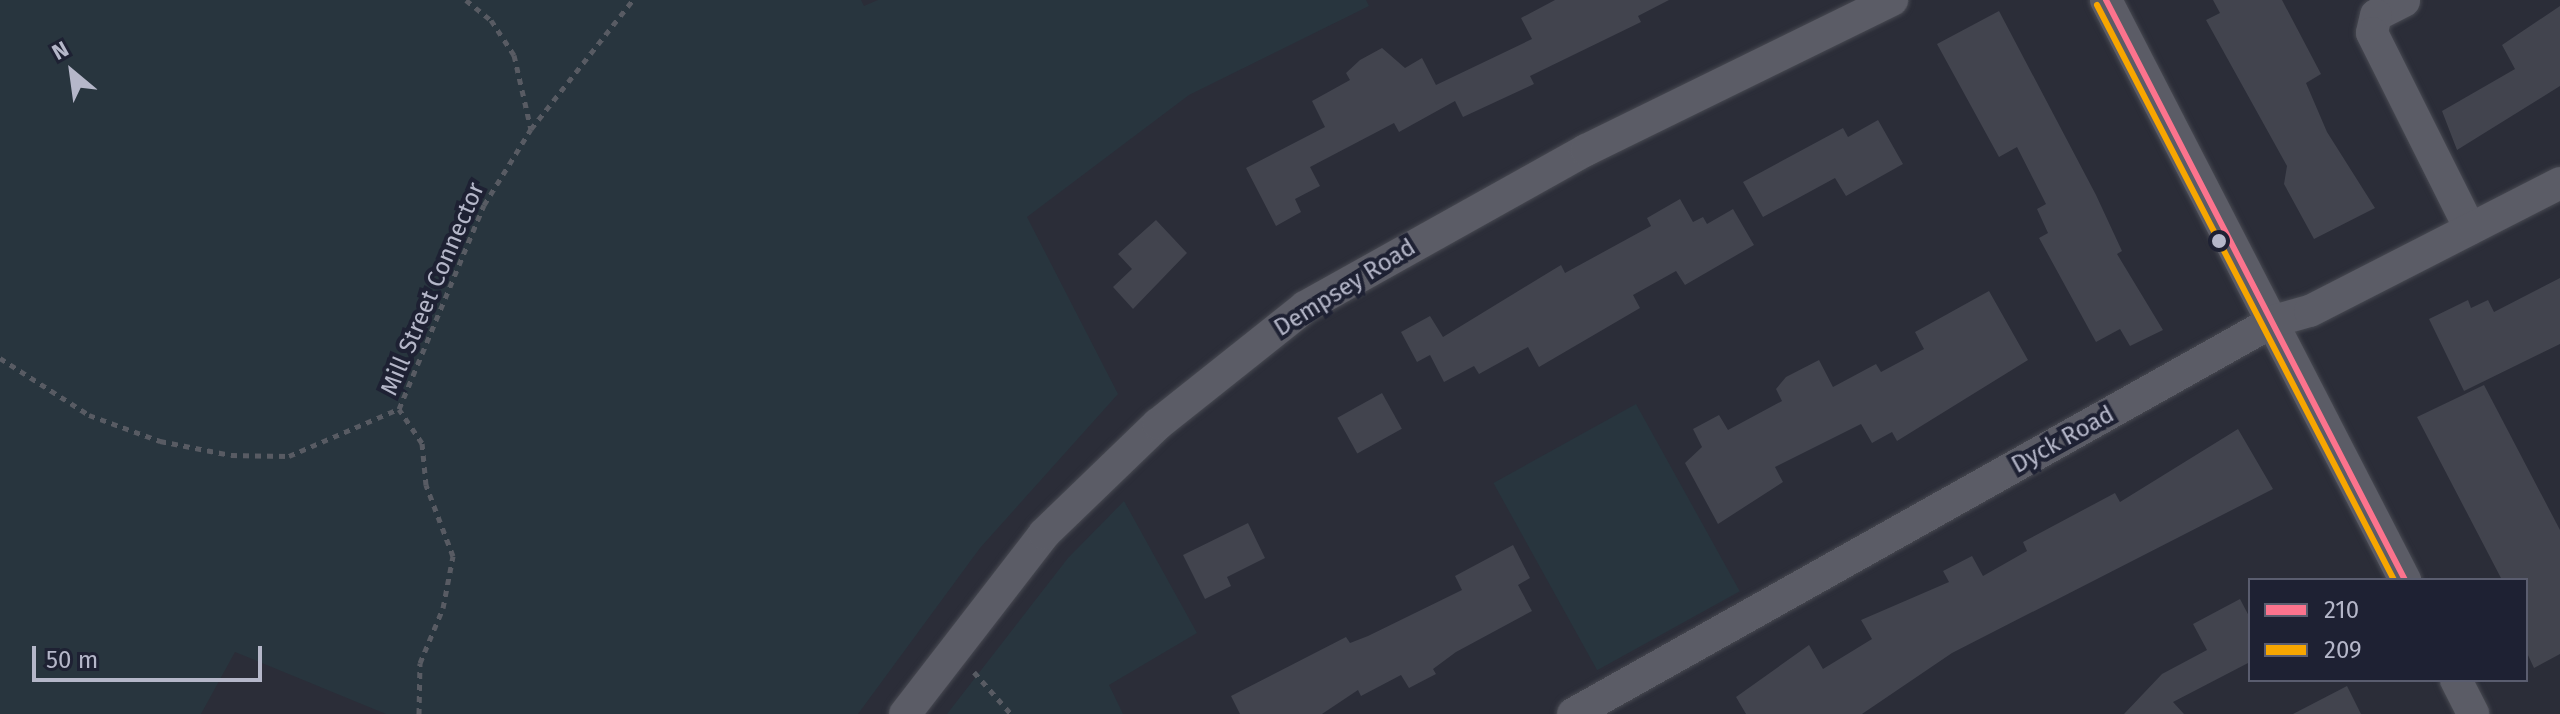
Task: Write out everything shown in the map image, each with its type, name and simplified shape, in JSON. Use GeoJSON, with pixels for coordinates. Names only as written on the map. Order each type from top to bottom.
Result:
{"type":"FeatureCollection","features":[{"type":"Feature","properties":{"kind":"street","name":"Dempsey Road"},"geometry":{"type":"LineString","coordinates":[[905,714],[1001,581],[1102,476],[1305,307],[1586,150],[1892,0]]}},
{"type":"Feature","properties":{"kind":"street"},"geometry":{"type":"LineString","coordinates":[[2106,0],[2404,578]]}},
{"type":"Feature","properties":{"kind":"street"},"geometry":{"type":"LineString","coordinates":[[2404,1],[2376,15],[2372,33],[2470,229]]}},
{"type":"Feature","properties":{"kind":"street","name":"Dyck Road"},"geometry":{"type":"LineString","coordinates":[[1573,714],[2274,321],[2310,311],[2560,183]]}},
{"type":"Feature","properties":{"kind":"street"},"geometry":{"type":"LineString","coordinates":[[2457,682],[2473,714]]}},
{"type":"Feature","properties":{"kind":"path"},"geometry":{"type":"LineString","coordinates":[[466,0],[514,55],[531,129]]}},
{"type":"Feature","properties":{"kind":"path","name":"Mill Street Connector"},"geometry":{"type":"LineString","coordinates":[[419,714],[420,663],[453,556],[426,485],[422,443],[399,409],[484,205],[531,129],[633,0]]}},
{"type":"Feature","properties":{"kind":"path"},"geometry":{"type":"LineString","coordinates":[[0,358],[89,415],[160,441],[231,455],[289,456],[399,409]]}},
{"type":"Feature","properties":{"kind":"path"},"geometry":{"type":"LineString","coordinates":[[952,647],[1011,714]]}},
{"type":"Feature","properties":{"kind":"shaded area"},"geometry":{"type":"Polygon","coordinates":[[[0,0],[861,0],[864,6],[878,0],[1366,0],[1369,6],[1189,95],[1027,217],[1118,394],[980,548],[858,714],[386,714],[235,652],[201,714],[0,714],[0,0]]]}},
{"type":"Feature","properties":{"kind":"shaded area"},"geometry":{"type":"Polygon","coordinates":[[[1636,404],[1740,591],[1597,670],[1493,483],[1636,404]]]}},
{"type":"Feature","properties":{"kind":"shaded area"},"geometry":{"type":"Polygon","coordinates":[[[1124,501],[1197,633],[1109,685],[1123,714],[947,714],[1068,558],[1124,501]]]}},
{"type":"Feature","properties":{"kind":"building"},"geometry":{"type":"Polygon","coordinates":[[[1555,0],[1669,0],[1638,16],[1641,22],[1530,76],[1534,84],[1463,117],[1455,101],[1399,132],[1394,123],[1310,167],[1320,186],[1295,199],[1301,212],[1276,226],[1246,168],[1325,127],[1312,101],[1350,80],[1346,73],[1360,60],[1382,48],[1405,68],[1422,58],[1436,85],[1532,39],[1521,18],[1555,0]]]}},
{"type":"Feature","properties":{"kind":"building"},"geometry":{"type":"Polygon","coordinates":[[[2213,0],[2282,0],[2321,74],[2306,83],[2327,132],[2375,208],[2314,239],[2284,184],[2287,166],[2206,20],[2220,13],[2213,0]]]}},
{"type":"Feature","properties":{"kind":"building"},"geometry":{"type":"Polygon","coordinates":[[[2560,6],[2560,86],[2457,150],[2442,111],[2515,69],[2502,45],[2560,6]]]}},
{"type":"Feature","properties":{"kind":"building"},"geometry":{"type":"Polygon","coordinates":[[[1999,11],[2096,195],[2122,251],[2117,254],[2163,330],[2130,346],[2120,329],[2096,342],[2039,238],[2048,233],[2037,209],[2046,204],[2017,147],[1999,157],[1937,44],[1999,11]]]}},
{"type":"Feature","properties":{"kind":"building"},"geometry":{"type":"Polygon","coordinates":[[[1878,120],[1903,164],[1846,196],[1835,178],[1763,217],[1743,182],[1843,128],[1848,137],[1878,120]]]}},
{"type":"Feature","properties":{"kind":"building"},"geometry":{"type":"Polygon","coordinates":[[[1680,199],[1693,222],[1703,217],[1707,224],[1733,209],[1754,245],[1685,285],[1676,271],[1633,295],[1640,308],[1539,367],[1528,347],[1479,374],[1474,366],[1444,382],[1430,355],[1417,362],[1401,332],[1430,316],[1443,337],[1561,265],[1565,273],[1651,226],[1647,218],[1680,199]]]}},
{"type":"Feature","properties":{"kind":"building"},"geometry":{"type":"Polygon","coordinates":[[[1156,220],[1187,253],[1133,309],[1113,287],[1132,269],[1118,254],[1156,220]]]}},
{"type":"Feature","properties":{"kind":"building"},"geometry":{"type":"Polygon","coordinates":[[[2560,278],[2560,344],[2464,391],[2429,319],[2468,300],[2471,308],[2488,300],[2494,312],[2560,278]]]}},
{"type":"Feature","properties":{"kind":"building"},"geometry":{"type":"Polygon","coordinates":[[[1989,291],[2028,360],[1897,441],[1892,432],[1872,443],[1861,424],[1775,467],[1783,482],[1718,524],[1685,463],[1702,447],[1693,429],[1719,415],[1728,430],[1782,401],[1776,389],[1786,377],[1819,360],[1833,387],[1876,364],[1881,372],[1924,349],[1915,332],[1989,291]]]}},
{"type":"Feature","properties":{"kind":"building"},"geometry":{"type":"Polygon","coordinates":[[[2484,385],[2560,530],[2560,654],[2534,668],[2528,655],[2528,578],[2501,578],[2417,417],[2484,385]]]}},
{"type":"Feature","properties":{"kind":"building"},"geometry":{"type":"Polygon","coordinates":[[[1382,393],[1402,429],[1357,454],[1337,418],[1382,393]]]}},
{"type":"Feature","properties":{"kind":"building"},"geometry":{"type":"Polygon","coordinates":[[[2238,429],[2273,489],[1952,653],[1862,714],[1746,714],[1736,697],[1809,645],[1823,669],[1872,639],[1861,620],[1949,582],[1943,571],[1972,556],[1983,576],[2027,551],[2023,542],[2115,493],[2120,502],[2238,429]]]}},
{"type":"Feature","properties":{"kind":"building"},"geometry":{"type":"Polygon","coordinates":[[[1248,523],[1265,558],[1227,577],[1231,586],[1205,599],[1183,555],[1248,523]]]}},
{"type":"Feature","properties":{"kind":"building"},"geometry":{"type":"Polygon","coordinates":[[[1513,545],[1530,578],[1518,585],[1532,611],[1456,652],[1433,669],[1436,674],[1409,688],[1401,675],[1361,696],[1358,690],[1322,714],[1240,714],[1231,696],[1346,637],[1350,643],[1368,636],[1462,590],[1455,576],[1513,545]]]}},
{"type":"Feature","properties":{"kind":"building"},"geometry":{"type":"Polygon","coordinates":[[[2240,599],[2248,614],[2248,663],[2173,702],[2184,714],[2124,714],[2162,674],[2207,650],[2193,624],[2240,599]]]}},
{"type":"Feature","properties":{"kind":"building"},"geometry":{"type":"Polygon","coordinates":[[[2347,686],[2361,714],[2293,714],[2347,686]]]}},
{"type":"Feature","properties":{"kind":"transit line","name":"210"},"geometry":{"type":"LineString","coordinates":[[2106,0],[2404,578]]}},
{"type":"Feature","properties":{"kind":"transit line","name":"209"},"geometry":{"type":"LineString","coordinates":[[2097,5],[2393,578]]}}]}
